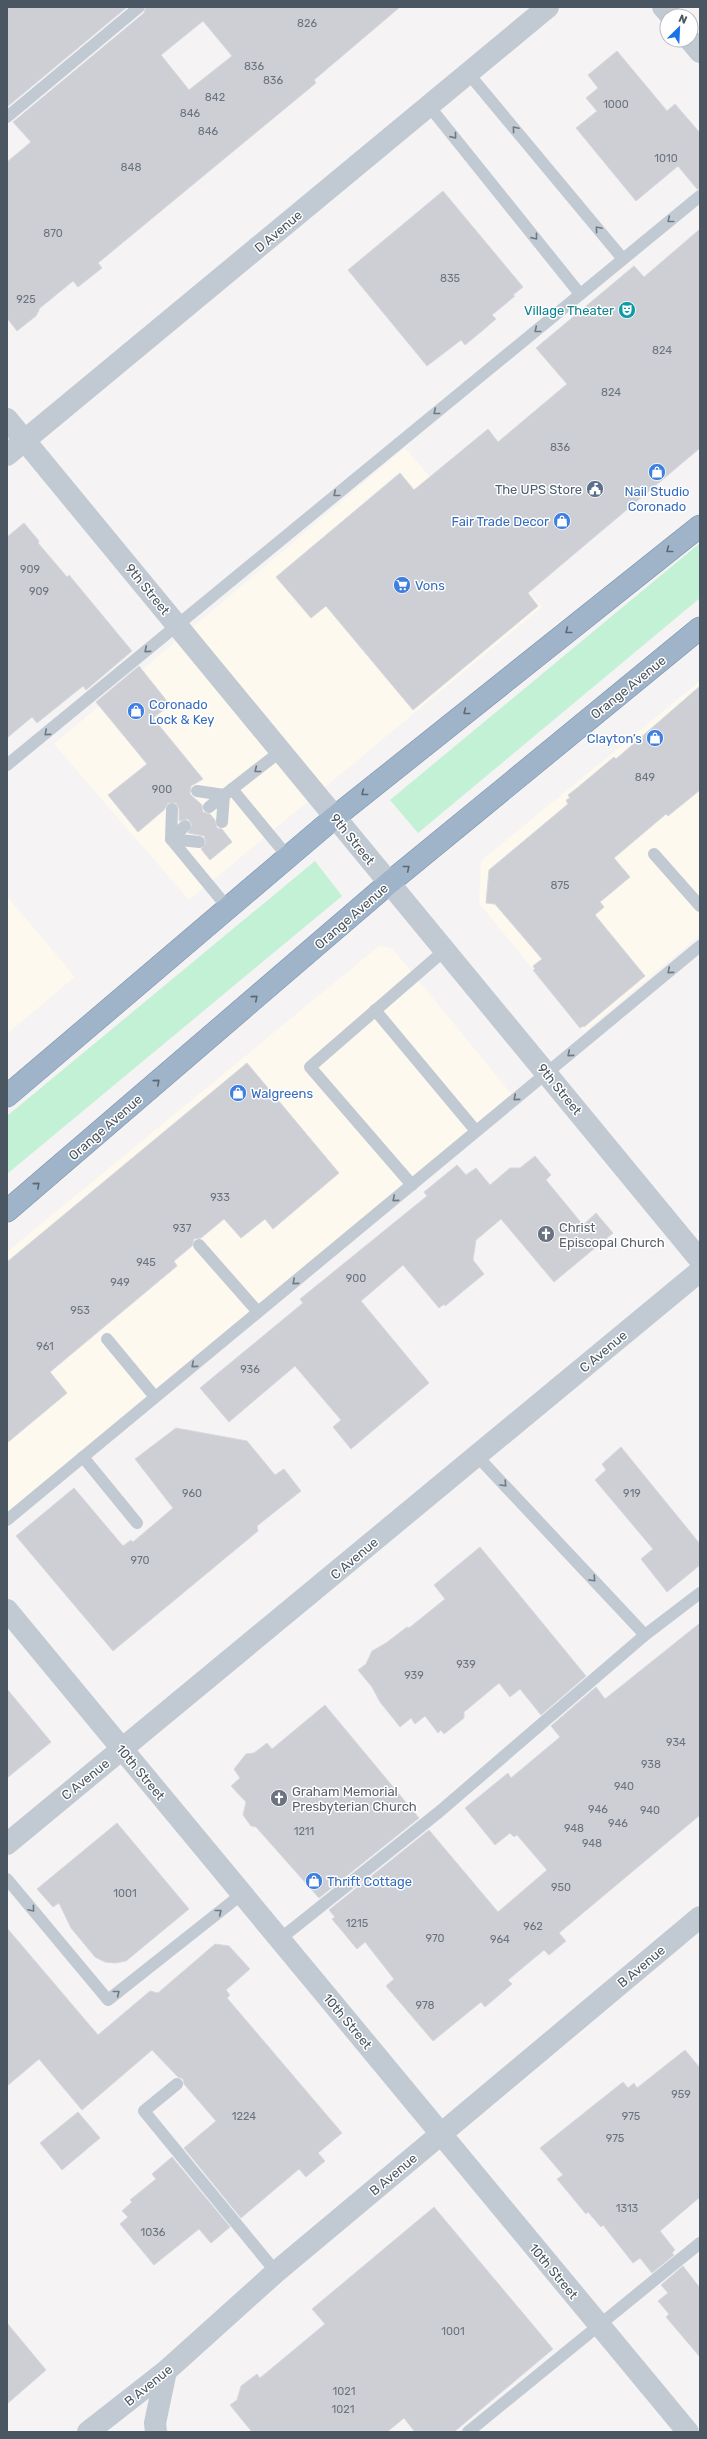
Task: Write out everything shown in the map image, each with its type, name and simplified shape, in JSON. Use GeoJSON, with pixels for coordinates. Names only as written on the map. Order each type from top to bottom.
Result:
{"type":"FeatureCollection","features":[{"type":"Feature","properties":{"kind":"highway"},"geometry":{"type":"LineString","coordinates":[[7,1096],[335,817],[700,526]]}},
{"type":"Feature","properties":{"kind":"highway","name":"Orange Avenue"},"geometry":{"type":"LineString","coordinates":[[7,1211],[389,883],[700,628]]}},
{"type":"Feature","properties":{"kind":"street","name":"D Avenue"},"geometry":{"type":"LineString","coordinates":[[7,455],[548,7]]}},
{"type":"Feature","properties":{"kind":"street","name":"9th Street"},"geometry":{"type":"LineString","coordinates":[[7,419],[700,1260]]}},
{"type":"Feature","properties":{"kind":"street","name":"C Avenue"},"geometry":{"type":"LineString","coordinates":[[7,1844],[700,1271]]}},
{"type":"Feature","properties":{"kind":"street","name":"10th Street"},"geometry":{"type":"LineString","coordinates":[[7,1610],[688,2432]]}},
{"type":"Feature","properties":{"kind":"street","name":"B Avenue"},"geometry":{"type":"LineString","coordinates":[[88,2432],[166,2371],[276,2272],[700,1916]]}},
{"type":"Feature","properties":{"kind":"street"},"geometry":{"type":"LineString","coordinates":[[156,2432],[155,2423],[166,2371]]}},
{"type":"Feature","properties":{"kind":"lane"},"geometry":{"type":"LineString","coordinates":[[7,118],[138,7]]}},
{"type":"Feature","properties":{"kind":"lane"},"geometry":{"type":"LineString","coordinates":[[468,73],[623,259]]}},
{"type":"Feature","properties":{"kind":"lane"},"geometry":{"type":"LineString","coordinates":[[429,106],[580,294]]}},
{"type":"Feature","properties":{"kind":"lane"},"geometry":{"type":"LineString","coordinates":[[7,766],[700,196]]}},
{"type":"Feature","properties":{"kind":"lane"},"geometry":{"type":"LineString","coordinates":[[209,807],[281,751]]}},
{"type":"Feature","properties":{"kind":"lane"},"geometry":{"type":"LineString","coordinates":[[196,791],[228,792],[288,857]]}},
{"type":"Feature","properties":{"kind":"lane"},"geometry":{"type":"LineString","coordinates":[[222,822],[228,792]]}},
{"type":"Feature","properties":{"kind":"lane"},"geometry":{"type":"LineString","coordinates":[[172,809],[171,840],[228,908]]}},
{"type":"Feature","properties":{"kind":"lane"},"geometry":{"type":"LineString","coordinates":[[171,840],[185,826]]}},
{"type":"Feature","properties":{"kind":"lane"},"geometry":{"type":"LineString","coordinates":[[171,840],[199,842]]}},
{"type":"Feature","properties":{"kind":"lane"},"geometry":{"type":"LineString","coordinates":[[654,854],[700,906]]}},
{"type":"Feature","properties":{"kind":"lane"},"geometry":{"type":"LineString","coordinates":[[7,1520],[700,946]]}},
{"type":"Feature","properties":{"kind":"lane"},"geometry":{"type":"LineString","coordinates":[[412,1185],[310,1067],[444,950]]}},
{"type":"Feature","properties":{"kind":"lane"},"geometry":{"type":"LineString","coordinates":[[375,1010],[476,1131]]}},
{"type":"Feature","properties":{"kind":"lane"},"geometry":{"type":"LineString","coordinates":[[199,1245],[258,1312]]}},
{"type":"Feature","properties":{"kind":"lane"},"geometry":{"type":"LineString","coordinates":[[107,1339],[156,1397]]}},
{"type":"Feature","properties":{"kind":"lane"},"geometry":{"type":"LineString","coordinates":[[477,1456],[646,1635]]}},
{"type":"Feature","properties":{"kind":"lane"},"geometry":{"type":"LineString","coordinates":[[83,1457],[137,1523]]}},
{"type":"Feature","properties":{"kind":"lane"},"geometry":{"type":"LineString","coordinates":[[280,1939],[439,1812],[646,1635],[700,1593]]}},
{"type":"Feature","properties":{"kind":"lane"},"geometry":{"type":"LineString","coordinates":[[7,1879],[108,2000],[242,1894]]}},
{"type":"Feature","properties":{"kind":"lane"},"geometry":{"type":"LineString","coordinates":[[177,2084],[144,2111],[276,2272]]}},
{"type":"Feature","properties":{"kind":"lane"},"geometry":{"type":"LineString","coordinates":[[468,2432],[700,2242]]}},
{"type":"Feature","properties":{"kind":"shaded area"},"geometry":{"type":"Polygon","coordinates":[[[405,448],[542,607],[189,900],[54,744],[405,448]]]}},
{"type":"Feature","properties":{"kind":"shaded area"},"geometry":{"type":"Polygon","coordinates":[[[700,681],[700,935],[584,1032],[479,903],[481,861],[700,681]]]}},
{"type":"Feature","properties":{"kind":"shaded area"},"geometry":{"type":"Polygon","coordinates":[[[7,896],[75,977],[7,1034],[7,896]]]}},
{"type":"Feature","properties":{"kind":"shaded area"},"geometry":{"type":"Polygon","coordinates":[[[379,946],[392,948],[512,1095],[7,1513],[7,1252],[379,946]]]}},
{"type":"Feature","properties":{"kind":"green space"},"geometry":{"type":"Polygon","coordinates":[[[700,543],[700,598],[418,833],[390,800],[700,543]]]}},
{"type":"Feature","properties":{"kind":"green space"},"geometry":{"type":"Polygon","coordinates":[[[315,861],[342,896],[7,1174],[7,1116],[315,861]]]}},
{"type":"Feature","properties":{"kind":"building"},"geometry":{"type":"Polygon","coordinates":[[[7,7],[127,7],[7,107],[7,7]]]}},
{"type":"Feature","properties":{"kind":"building"},"geometry":{"type":"Polygon","coordinates":[[[146,7],[400,7],[314,80],[316,83],[98,263],[102,268],[78,287],[73,281],[40,308],[36,316],[17,331],[7,318],[7,162],[31,142],[13,122],[144,13],[146,7]],[[203,21],[161,55],[189,90],[232,56],[203,21]]]}},
{"type":"Feature","properties":{"kind":"building"},"geometry":{"type":"Polygon","coordinates":[[[617,51],[667,111],[675,104],[700,133],[700,189],[697,189],[678,166],[636,201],[576,128],[597,111],[586,98],[598,88],[588,75],[617,51]]]}},
{"type":"Feature","properties":{"kind":"building"},"geometry":{"type":"Polygon","coordinates":[[[443,191],[523,287],[513,295],[515,296],[492,315],[496,319],[465,345],[461,340],[427,366],[348,270],[443,191]]]}},
{"type":"Feature","properties":{"kind":"building"},"geometry":{"type":"Polygon","coordinates":[[[700,229],[700,448],[528,593],[538,606],[413,710],[326,606],[311,618],[276,577],[400,473],[414,490],[488,429],[498,442],[567,384],[536,348],[634,266],[644,277],[700,229]]]}},
{"type":"Feature","properties":{"kind":"building"},"geometry":{"type":"Polygon","coordinates":[[[24,523],[39,541],[38,543],[67,577],[69,575],[132,651],[86,690],[83,686],[37,723],[32,717],[7,738],[7,537],[24,523]]]}},
{"type":"Feature","properties":{"kind":"building"},"geometry":{"type":"Polygon","coordinates":[[[139,666],[170,705],[153,718],[203,779],[191,786],[190,794],[202,805],[203,812],[210,814],[215,820],[217,828],[222,829],[232,842],[210,860],[201,849],[206,843],[204,836],[188,833],[192,825],[188,819],[179,821],[179,809],[176,803],[168,803],[164,810],[138,832],[108,795],[147,764],[96,702],[139,666]]]}},
{"type":"Feature","properties":{"kind":"building"},"geometry":{"type":"Polygon","coordinates":[[[700,686],[700,790],[668,816],[666,814],[614,858],[630,877],[600,902],[604,907],[595,915],[645,976],[584,1027],[583,1026],[580,1028],[533,970],[535,969],[533,966],[542,959],[495,904],[486,903],[489,870],[568,804],[566,800],[570,798],[568,795],[614,757],[616,759],[700,686]]]}},
{"type":"Feature","properties":{"kind":"building"},"geometry":{"type":"Polygon","coordinates":[[[247,1063],[339,1173],[273,1229],[265,1219],[241,1238],[224,1219],[201,1238],[194,1239],[192,1246],[174,1261],[177,1266],[50,1372],[67,1393],[7,1443],[7,1262],[247,1063]]]}},
{"type":"Feature","properties":{"kind":"building"},"geometry":{"type":"Polygon","coordinates":[[[535,1156],[551,1175],[546,1180],[583,1225],[596,1213],[613,1233],[554,1282],[501,1219],[476,1240],[473,1260],[484,1274],[445,1306],[444,1304],[439,1308],[403,1265],[361,1301],[429,1383],[351,1449],[333,1427],[341,1420],[295,1366],[229,1422],[200,1388],[303,1303],[300,1299],[427,1196],[424,1192],[457,1165],[466,1175],[476,1168],[490,1185],[510,1168],[520,1168],[535,1156]]]}},
{"type":"Feature","properties":{"kind":"building"},"geometry":{"type":"Polygon","coordinates":[[[176,1428],[247,1441],[275,1475],[284,1469],[301,1491],[257,1526],[258,1531],[113,1651],[16,1536],[74,1488],[123,1546],[131,1540],[133,1542],[173,1508],[135,1459],[176,1428]]]}},
{"type":"Feature","properties":{"kind":"building"},"geometry":{"type":"Polygon","coordinates":[[[621,1447],[700,1544],[700,1565],[667,1592],[641,1559],[653,1549],[595,1480],[606,1470],[602,1464],[621,1447]]]}},
{"type":"Feature","properties":{"kind":"building"},"geometry":{"type":"Polygon","coordinates":[[[480,1547],[586,1676],[541,1715],[520,1689],[510,1697],[499,1683],[464,1712],[464,1718],[444,1734],[441,1730],[438,1733],[425,1716],[415,1724],[411,1718],[400,1727],[380,1702],[372,1687],[358,1670],[366,1664],[372,1651],[386,1643],[407,1627],[409,1628],[445,1599],[434,1585],[480,1547]]]}},
{"type":"Feature","properties":{"kind":"building"},"geometry":{"type":"Polygon","coordinates":[[[700,1623],[700,1815],[559,1933],[566,1941],[549,1955],[544,1950],[508,1980],[512,1984],[485,2007],[481,2002],[433,2041],[386,1986],[394,1979],[365,1942],[357,1949],[332,1919],[335,1917],[329,1910],[429,1830],[498,1912],[547,1870],[517,1835],[514,1837],[510,1833],[495,1845],[465,1808],[508,1773],[511,1778],[560,1737],[551,1726],[596,1687],[605,1699],[700,1623]]]}},
{"type":"Feature","properties":{"kind":"building"},"geometry":{"type":"Polygon","coordinates":[[[7,1689],[51,1742],[7,1778],[7,1689]]]}},
{"type":"Feature","properties":{"kind":"building"},"geometry":{"type":"Polygon","coordinates":[[[325,1705],[419,1818],[319,1898],[256,1827],[251,1826],[243,1815],[246,1802],[231,1786],[240,1778],[234,1769],[246,1754],[254,1753],[267,1743],[272,1749],[325,1705]]]}},
{"type":"Feature","properties":{"kind":"building"},"geometry":{"type":"Polygon","coordinates":[[[117,1823],[189,1909],[126,1961],[115,1963],[105,1962],[95,1957],[71,1928],[59,1903],[53,1907],[37,1889],[117,1823]]]}},
{"type":"Feature","properties":{"kind":"building"},"geometry":{"type":"Polygon","coordinates":[[[7,1928],[98,2035],[150,1991],[158,1993],[215,1944],[229,1946],[250,1969],[226,1990],[230,1995],[227,1998],[342,2133],[318,2153],[325,2161],[306,2177],[299,2169],[241,2218],[184,2148],[216,2121],[184,2084],[183,2079],[178,2077],[152,2050],[82,2110],[39,2059],[7,2086],[7,1928]]]}},
{"type":"Feature","properties":{"kind":"building"},"geometry":{"type":"Polygon","coordinates":[[[685,2050],[700,2068],[700,2197],[660,2231],[675,2250],[672,2253],[674,2255],[652,2273],[640,2258],[633,2263],[603,2225],[601,2227],[588,2212],[586,2214],[557,2179],[563,2175],[540,2148],[623,2082],[628,2088],[634,2083],[637,2088],[685,2050]]]}},
{"type":"Feature","properties":{"kind":"building"},"geometry":{"type":"Polygon","coordinates":[[[78,2112],[100,2138],[62,2170],[40,2143],[78,2112]]]}},
{"type":"Feature","properties":{"kind":"building"},"geometry":{"type":"Polygon","coordinates":[[[172,2157],[230,2227],[211,2243],[199,2229],[154,2265],[120,2224],[128,2217],[122,2211],[132,2202],[130,2200],[156,2179],[152,2174],[172,2157]]]}},
{"type":"Feature","properties":{"kind":"building"},"geometry":{"type":"Polygon","coordinates":[[[434,2207],[553,2349],[454,2432],[415,2432],[404,2418],[387,2432],[252,2432],[230,2405],[237,2400],[241,2386],[257,2374],[260,2378],[325,2324],[312,2309],[434,2207]]]}},
{"type":"Feature","properties":{"kind":"building"},"geometry":{"type":"Polygon","coordinates":[[[683,2266],[700,2288],[700,2357],[666,2317],[669,2314],[658,2301],[668,2293],[661,2285],[683,2266]]]}},
{"type":"Feature","properties":{"kind":"building"},"geometry":{"type":"Polygon","coordinates":[[[7,2323],[46,2370],[7,2404],[7,2323]]]}},
{"type":"Feature","properties":{"kind":"place","name":"Village Theater"},"geometry":{"type":"Point","coordinates":[627,310]}},
{"type":"Feature","properties":{"kind":"place","name":"Nail Studio Coronado"},"geometry":{"type":"Point","coordinates":[657,472]}},
{"type":"Feature","properties":{"kind":"place","name":"The UPS Store"},"geometry":{"type":"Point","coordinates":[595,489]}},
{"type":"Feature","properties":{"kind":"place","name":"Fair Trade Decor"},"geometry":{"type":"Point","coordinates":[562,521]}},
{"type":"Feature","properties":{"kind":"place","name":"Vons"},"geometry":{"type":"Point","coordinates":[402,585]}},
{"type":"Feature","properties":{"kind":"place","name":"Coronado Lock & Key"},"geometry":{"type":"Point","coordinates":[136,711]}},
{"type":"Feature","properties":{"kind":"place","name":"Clayton’s"},"geometry":{"type":"Point","coordinates":[655,738]}},
{"type":"Feature","properties":{"kind":"place","name":"Walgreens"},"geometry":{"type":"Point","coordinates":[238,1093]}},
{"type":"Feature","properties":{"kind":"place","name":"Christ Episcopal Church"},"geometry":{"type":"Point","coordinates":[546,1234]}},
{"type":"Feature","properties":{"kind":"place","name":"Graham Memorial Presbyterian Church"},"geometry":{"type":"Point","coordinates":[279,1798]}},
{"type":"Feature","properties":{"kind":"place","name":"Thrift Cottage"},"geometry":{"type":"Point","coordinates":[314,1881]}}]}
